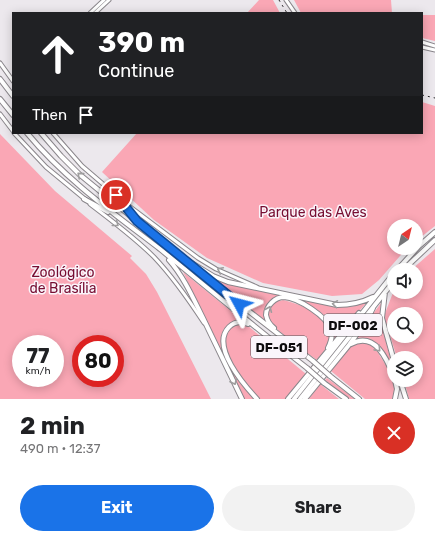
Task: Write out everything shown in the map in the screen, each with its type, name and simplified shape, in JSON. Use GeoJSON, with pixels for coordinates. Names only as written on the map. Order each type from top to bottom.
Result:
{"type":"FeatureCollection","features":[{"type":"Feature","properties":{"kind":"highway"},"geometry":{"type":"LineString","coordinates":[[0,79],[12,95]]}},
{"type":"Feature","properties":{"kind":"highway"},"geometry":{"type":"LineString","coordinates":[[0,99],[12,115]]}},
{"type":"Feature","properties":{"kind":"highway","name":"DF-051"},"geometry":{"type":"LineString","coordinates":[[28,134],[52,162],[78,185],[324,383],[346,399]]}},
{"type":"Feature","properties":{"kind":"highway","name":"DF-051"},"geometry":{"type":"LineString","coordinates":[[42,134],[79,174],[204,277],[313,361],[359,399]]}},
{"type":"Feature","properties":{"kind":"highway"},"geometry":{"type":"LineString","coordinates":[[52,162],[60,161],[61,156]]}},
{"type":"Feature","properties":{"kind":"highway"},"geometry":{"type":"LineString","coordinates":[[116,195],[137,221]]}},
{"type":"Feature","properties":{"kind":"highway"},"geometry":{"type":"LineString","coordinates":[[84,199],[119,218]]}},
{"type":"Feature","properties":{"kind":"highway"},"geometry":{"type":"LineString","coordinates":[[403,263],[419,246],[435,232]]}},
{"type":"Feature","properties":{"kind":"highway"},"geometry":{"type":"LineString","coordinates":[[410,263],[435,240]]}},
{"type":"Feature","properties":{"kind":"highway"},"geometry":{"type":"LineString","coordinates":[[159,249],[184,279],[242,399]]}},
{"type":"Feature","properties":{"kind":"highway"},"geometry":{"type":"LineString","coordinates":[[177,254],[213,276],[228,282],[342,305],[363,302],[383,290]]}},
{"type":"Feature","properties":{"kind":"highway","name":"DF-002"},"geometry":{"type":"LineString","coordinates":[[300,399],[376,302],[387,284]]}},
{"type":"Feature","properties":{"kind":"highway","name":"DF-002"},"geometry":{"type":"LineString","coordinates":[[294,399],[387,287]]}},
{"type":"Feature","properties":{"kind":"highway"},"geometry":{"type":"LineString","coordinates":[[383,290],[382,318],[391,351]]}},
{"type":"Feature","properties":{"kind":"highway"},"geometry":{"type":"LineString","coordinates":[[285,340],[268,322],[266,316],[267,311],[273,301],[284,297],[302,303],[318,314],[329,325],[332,335],[326,352]]}},
{"type":"Feature","properties":{"kind":"highway"},"geometry":{"type":"LineString","coordinates":[[288,399],[373,297]]}},
{"type":"Feature","properties":{"kind":"highway"},"geometry":{"type":"LineString","coordinates":[[305,399],[349,345],[367,320],[376,302]]}},
{"type":"Feature","properties":{"kind":"highway"},"geometry":{"type":"LineString","coordinates":[[252,325],[241,322],[234,324],[224,333],[223,342],[227,355],[235,371],[242,382],[257,399]]}},
{"type":"Feature","properties":{"kind":"highway"},"geometry":{"type":"LineString","coordinates":[[349,345],[360,340],[370,341],[383,354],[387,362]]}},
{"type":"Feature","properties":{"kind":"highway"},"geometry":{"type":"LineString","coordinates":[[395,399],[397,387]]}},
{"type":"Feature","properties":{"kind":"highway"},"geometry":{"type":"LineString","coordinates":[[402,387],[406,399]]}},
{"type":"Feature","properties":{"kind":"street"},"geometry":{"type":"LineString","coordinates":[[91,12],[104,0]]}},
{"type":"Feature","properties":{"kind":"street"},"geometry":{"type":"LineString","coordinates":[[96,12],[110,0]]}},
{"type":"Feature","properties":{"kind":"street"},"geometry":{"type":"LineString","coordinates":[[286,0],[293,12]]}},
{"type":"Feature","properties":{"kind":"street"},"geometry":{"type":"LineString","coordinates":[[423,42],[435,46]]}},
{"type":"Feature","properties":{"kind":"street"},"geometry":{"type":"LineString","coordinates":[[423,47],[435,50]]}},
{"type":"Feature","properties":{"kind":"street"},"geometry":{"type":"LineString","coordinates":[[0,63],[12,80]]}},
{"type":"Feature","properties":{"kind":"street"},"geometry":{"type":"LineString","coordinates":[[8,75],[12,77]]}},
{"type":"Feature","properties":{"kind":"street"},"geometry":{"type":"LineString","coordinates":[[0,114],[12,129]]}},
{"type":"Feature","properties":{"kind":"street"},"geometry":{"type":"LineString","coordinates":[[16,134],[46,167],[154,257],[198,314],[214,340]]}},
{"type":"Feature","properties":{"kind":"street"},"geometry":{"type":"LineString","coordinates":[[54,134],[82,166],[149,222],[198,258],[227,274],[268,291]]}},
{"type":"Feature","properties":{"kind":"green space"},"geometry":{"type":"Polygon","coordinates":[[[259,0],[273,0],[279,12],[248,12],[259,0]]]}},
{"type":"Feature","properties":{"kind":"green space"},"geometry":{"type":"Polygon","coordinates":[[[294,0],[391,0],[392,12],[300,12],[294,0]]]}},
{"type":"Feature","properties":{"kind":"green space"},"geometry":{"type":"Polygon","coordinates":[[[423,15],[435,15],[435,41],[423,38],[423,15]]]}},
{"type":"Feature","properties":{"kind":"green space","name":"Parque das Aves"},"geometry":{"type":"Polygon","coordinates":[[[423,102],[435,106],[435,226],[423,235],[423,219],[387,219],[387,255],[401,255],[394,263],[387,263],[387,271],[379,280],[362,294],[332,296],[263,283],[207,258],[154,220],[102,172],[136,134],[423,134],[423,102]]]}},
{"type":"Feature","properties":{"kind":"green space","name":"Zoológico de Brasília"},"geometry":{"type":"Polygon","coordinates":[[[0,134],[55,191],[132,256],[130,258],[146,274],[157,292],[211,399],[0,399],[0,134]]]}},
{"type":"Feature","properties":{"kind":"green space"},"geometry":{"type":"Polygon","coordinates":[[[435,249],[435,399],[409,399],[406,387],[423,387],[423,351],[395,351],[392,343],[423,343],[423,307],[387,307],[391,299],[423,299],[423,263],[419,263],[435,249]]]}},
{"type":"Feature","properties":{"kind":"green space"},"geometry":{"type":"Polygon","coordinates":[[[183,272],[242,320],[229,324],[222,332],[221,344],[224,357],[183,272]]]}},
{"type":"Feature","properties":{"kind":"green space"},"geometry":{"type":"Polygon","coordinates":[[[208,277],[226,283],[286,296],[275,298],[268,303],[265,310],[266,322],[208,277]]]}},
{"type":"Feature","properties":{"kind":"green space"},"geometry":{"type":"Polygon","coordinates":[[[293,298],[346,307],[355,306],[368,301],[334,340],[331,324],[327,318],[315,308],[293,298]]]}},
{"type":"Feature","properties":{"kind":"green space"},"geometry":{"type":"Polygon","coordinates":[[[283,300],[307,309],[322,319],[327,326],[330,333],[329,342],[317,360],[284,335],[272,324],[269,319],[268,313],[271,305],[283,300]]]}},
{"type":"Feature","properties":{"kind":"green space"},"geometry":{"type":"Polygon","coordinates":[[[381,303],[381,323],[388,351],[387,351],[387,359],[375,343],[363,338],[355,338],[381,303]]]}},
{"type":"Feature","properties":{"kind":"green space"},"geometry":{"type":"Polygon","coordinates":[[[387,308],[387,326],[384,316],[387,308]]]}},
{"type":"Feature","properties":{"kind":"green space"},"geometry":{"type":"Polygon","coordinates":[[[241,324],[248,326],[306,374],[285,399],[260,399],[237,371],[230,359],[226,347],[225,336],[230,328],[241,324]]]}},
{"type":"Feature","properties":{"kind":"green space"},"geometry":{"type":"Polygon","coordinates":[[[361,342],[373,346],[378,352],[387,368],[387,387],[394,387],[392,399],[365,399],[331,371],[350,346],[361,342]]]}},
{"type":"Feature","properties":{"kind":"green space"},"geometry":{"type":"Polygon","coordinates":[[[230,368],[237,379],[254,399],[244,399],[230,368]]]}},
{"type":"Feature","properties":{"kind":"green space"},"geometry":{"type":"Polygon","coordinates":[[[327,378],[355,399],[350,399],[325,380],[327,378]]]}},
{"type":"Feature","properties":{"kind":"green space"},"geometry":{"type":"Polygon","coordinates":[[[320,384],[339,399],[309,399],[320,384]]]}},
{"type":"Feature","properties":{"kind":"railway"},"geometry":{"type":"LineString","coordinates":[[279,0],[286,12]]}},
{"type":"Feature","properties":{"kind":"railway"},"geometry":{"type":"LineString","coordinates":[[423,95],[435,98]]}},
{"type":"Feature","properties":{"kind":"route"},"geometry":{"type":"LineString","coordinates":[[116,195],[137,221],[239,304]]}}]}
